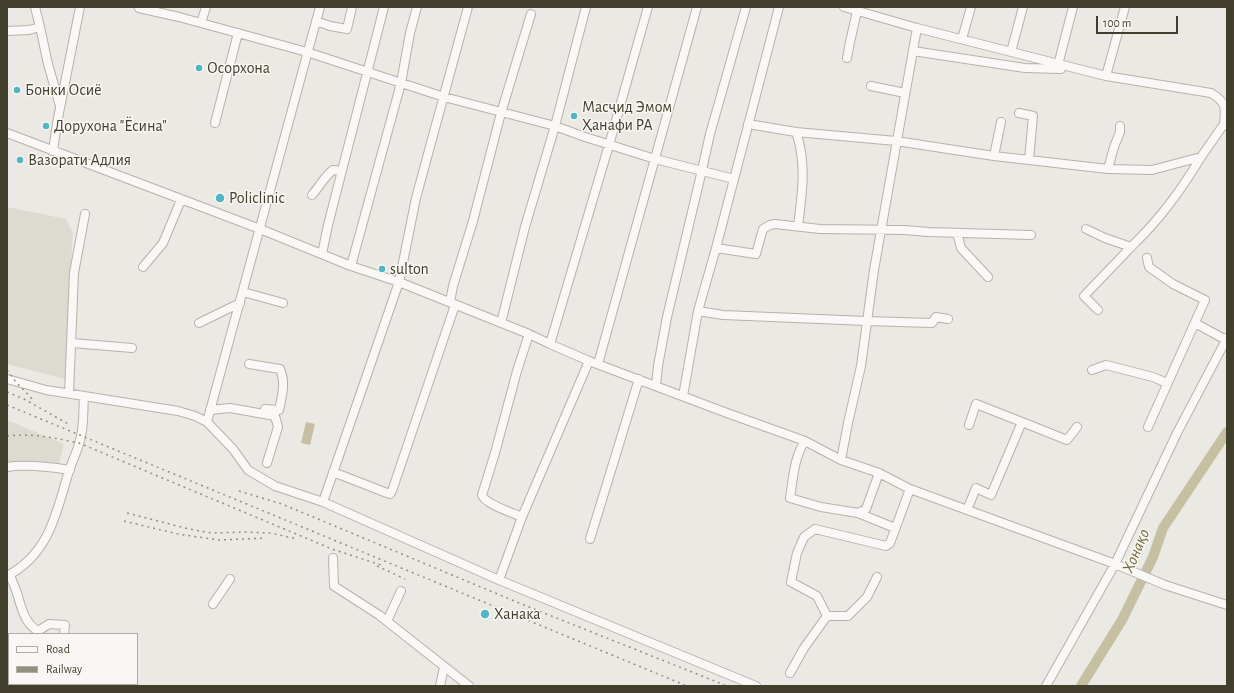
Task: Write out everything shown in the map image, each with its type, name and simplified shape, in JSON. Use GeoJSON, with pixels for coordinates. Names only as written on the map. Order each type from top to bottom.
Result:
{"type":"FeatureCollection","features":[{"type":"Feature","properties":{"kind":"street"},"geometry":{"type":"LineString","coordinates":[[35,7],[48,64],[60,107]]}},
{"type":"Feature","properties":{"kind":"street"},"geometry":{"type":"LineString","coordinates":[[53,151],[60,107],[80,7]]}},
{"type":"Feature","properties":{"kind":"street"},"geometry":{"type":"LineString","coordinates":[[201,23],[206,7]]}},
{"type":"Feature","properties":{"kind":"street"},"geometry":{"type":"LineString","coordinates":[[207,422],[320,7]]}},
{"type":"Feature","properties":{"kind":"street"},"geometry":{"type":"LineString","coordinates":[[316,21],[330,26],[346,28],[352,7]]}},
{"type":"Feature","properties":{"kind":"street"},"geometry":{"type":"LineString","coordinates":[[322,254],[341,171],[384,7]]}},
{"type":"Feature","properties":{"kind":"street"},"geometry":{"type":"LineString","coordinates":[[351,266],[401,83],[410,33],[417,7]]}},
{"type":"Feature","properties":{"kind":"street"},"geometry":{"type":"LineString","coordinates":[[323,502],[399,282],[416,198],[468,7]]}},
{"type":"Feature","properties":{"kind":"street"},"geometry":{"type":"LineString","coordinates":[[501,323],[525,227],[556,126],[586,7]]}},
{"type":"Feature","properties":{"kind":"street"},"geometry":{"type":"LineString","coordinates":[[550,344],[648,7]]}},
{"type":"Feature","properties":{"kind":"street"},"geometry":{"type":"LineString","coordinates":[[598,364],[697,7]]}},
{"type":"Feature","properties":{"kind":"street"},"geometry":{"type":"LineString","coordinates":[[656,386],[658,366],[668,317],[710,134],[746,7]]}},
{"type":"Feature","properties":{"kind":"street"},"geometry":{"type":"LineString","coordinates":[[684,396],[698,311],[779,7]]}},
{"type":"Feature","properties":{"kind":"street"},"geometry":{"type":"LineString","coordinates":[[844,7],[1058,65],[1106,76],[1211,93],[1221,99],[1226,110],[1225,125],[1201,157],[1181,190],[1151,227],[1084,296],[1098,310]]}},
{"type":"Feature","properties":{"kind":"street"},"geometry":{"type":"LineString","coordinates":[[962,39],[971,7]]}},
{"type":"Feature","properties":{"kind":"street"},"geometry":{"type":"LineString","coordinates":[[1011,52],[1023,7]]}},
{"type":"Feature","properties":{"kind":"street"},"geometry":{"type":"LineString","coordinates":[[1058,65],[1073,7]]}},
{"type":"Feature","properties":{"kind":"street"},"geometry":{"type":"LineString","coordinates":[[1106,76],[1125,7]]}},
{"type":"Feature","properties":{"kind":"street"},"geometry":{"type":"LineString","coordinates":[[139,8],[307,52],[444,97],[501,113],[556,126],[609,145],[655,159],[734,178]]}},
{"type":"Feature","properties":{"kind":"street"},"geometry":{"type":"LineString","coordinates":[[847,58],[857,11]]}},
{"type":"Feature","properties":{"kind":"street"},"geometry":{"type":"LineString","coordinates":[[333,472],[390,494],[392,491],[453,303],[453,286],[473,221],[501,113],[531,14]]}},
{"type":"Feature","properties":{"kind":"street"},"geometry":{"type":"LineString","coordinates":[[7,32],[29,30],[40,27]]}},
{"type":"Feature","properties":{"kind":"street"},"geometry":{"type":"LineString","coordinates":[[841,460],[861,366],[874,270],[917,28]]}},
{"type":"Feature","properties":{"kind":"street"},"geometry":{"type":"LineString","coordinates":[[215,123],[238,33]]}},
{"type":"Feature","properties":{"kind":"street"},"geometry":{"type":"LineString","coordinates":[[913,51],[1025,68],[1077,69]]}},
{"type":"Feature","properties":{"kind":"street"},"geometry":{"type":"LineString","coordinates":[[871,86],[905,93]]}},
{"type":"Feature","properties":{"kind":"street"},"geometry":{"type":"LineString","coordinates":[[1019,113],[1033,116],[1030,160]]}},
{"type":"Feature","properties":{"kind":"street"},"geometry":{"type":"LineString","coordinates":[[994,156],[1001,122]]}},
{"type":"Feature","properties":{"kind":"street"},"geometry":{"type":"LineString","coordinates":[[748,124],[796,132],[896,141],[994,156],[1108,169],[1152,170],[1201,157]]}},
{"type":"Feature","properties":{"kind":"street"},"geometry":{"type":"LineString","coordinates":[[1108,169],[1120,132],[1120,126]]}},
{"type":"Feature","properties":{"kind":"street"},"geometry":{"type":"LineString","coordinates":[[7,132],[351,266],[399,282],[453,303],[530,334],[589,361],[805,441],[841,460],[879,473],[910,489],[1115,564],[1165,585],[1227,605]]}},
{"type":"Feature","properties":{"kind":"street"},"geometry":{"type":"LineString","coordinates":[[796,132],[802,150],[802,194],[798,226]]}},
{"type":"Feature","properties":{"kind":"street"},"geometry":{"type":"LineString","coordinates":[[312,194],[319,187],[325,176],[333,170],[341,171]]}},
{"type":"Feature","properties":{"kind":"street"},"geometry":{"type":"LineString","coordinates":[[143,267],[163,243],[181,200]]}},
{"type":"Feature","properties":{"kind":"street"},"geometry":{"type":"LineString","coordinates":[[69,393],[74,273],[85,214]]}},
{"type":"Feature","properties":{"kind":"street"},"geometry":{"type":"LineString","coordinates":[[716,248],[756,254],[761,234],[765,227],[775,224],[826,229],[905,230],[1031,235]]}},
{"type":"Feature","properties":{"kind":"street"},"geometry":{"type":"LineString","coordinates":[[1086,228],[1105,238],[1131,247]]}},
{"type":"Feature","properties":{"kind":"street"},"geometry":{"type":"LineString","coordinates":[[957,233],[961,248],[988,277]]}},
{"type":"Feature","properties":{"kind":"street"},"geometry":{"type":"LineString","coordinates":[[1147,258],[1149,267],[1173,284],[1205,300],[1196,323],[1148,427]]}},
{"type":"Feature","properties":{"kind":"street"},"geometry":{"type":"LineString","coordinates":[[243,292],[283,303]]}},
{"type":"Feature","properties":{"kind":"street"},"geometry":{"type":"LineString","coordinates":[[199,323],[240,303]]}},
{"type":"Feature","properties":{"kind":"street"},"geometry":{"type":"LineString","coordinates":[[698,311],[723,315],[867,321],[932,323],[936,317],[948,319]]}},
{"type":"Feature","properties":{"kind":"street"},"geometry":{"type":"LineString","coordinates":[[1046,686],[1115,564],[1178,432],[1226,339],[1196,323]]}},
{"type":"Feature","properties":{"kind":"street"},"geometry":{"type":"LineString","coordinates":[[522,517],[490,503],[483,499],[482,495],[517,371],[530,334]]}},
{"type":"Feature","properties":{"kind":"street"},"geometry":{"type":"LineString","coordinates":[[72,343],[132,348]]}},
{"type":"Feature","properties":{"kind":"street"},"geometry":{"type":"LineString","coordinates":[[499,580],[522,517],[589,361]]}},
{"type":"Feature","properties":{"kind":"street"},"geometry":{"type":"LineString","coordinates":[[248,364],[280,369],[282,375],[283,392],[279,410],[260,409],[255,412]]}},
{"type":"Feature","properties":{"kind":"street"},"geometry":{"type":"LineString","coordinates":[[1092,370],[1106,365],[1153,377],[1167,383]]}},
{"type":"Feature","properties":{"kind":"street"},"geometry":{"type":"LineString","coordinates":[[7,379],[46,390],[178,411],[195,416],[207,422],[233,449],[248,470],[275,486],[323,502],[499,580],[756,686]]}},
{"type":"Feature","properties":{"kind":"street"},"geometry":{"type":"LineString","coordinates":[[590,539],[639,379]]}},
{"type":"Feature","properties":{"kind":"street"},"geometry":{"type":"LineString","coordinates":[[64,633],[65,625],[49,624],[38,631],[34,629],[23,614],[17,592],[8,576],[24,564],[45,540],[52,526],[81,435],[84,396]]}},
{"type":"Feature","properties":{"kind":"street"},"geometry":{"type":"LineString","coordinates":[[969,425],[976,404],[1066,440],[1077,427]]}},
{"type":"Feature","properties":{"kind":"street"},"geometry":{"type":"LineString","coordinates":[[210,410],[230,408],[275,416],[278,427],[267,463]]}},
{"type":"Feature","properties":{"kind":"street"},"geometry":{"type":"LineString","coordinates":[[967,510],[976,488],[991,495],[1022,422]]}},
{"type":"Feature","properties":{"kind":"street"},"geometry":{"type":"LineString","coordinates":[[805,441],[800,449],[790,498],[821,507],[858,513],[895,528]]}},
{"type":"Feature","properties":{"kind":"street"},"geometry":{"type":"LineString","coordinates":[[7,467],[48,467],[70,470]]}},
{"type":"Feature","properties":{"kind":"street"},"geometry":{"type":"LineString","coordinates":[[858,513],[866,509],[879,473]]}},
{"type":"Feature","properties":{"kind":"street"},"geometry":{"type":"LineString","coordinates":[[828,616],[817,596],[791,582],[797,553],[804,537],[815,529],[886,546],[890,543],[910,489]]}},
{"type":"Feature","properties":{"kind":"street"},"geometry":{"type":"LineString","coordinates":[[333,558],[334,586],[387,621],[469,686]]}},
{"type":"Feature","properties":{"kind":"street"},"geometry":{"type":"LineString","coordinates":[[828,616],[848,616],[866,597],[877,577]]}},
{"type":"Feature","properties":{"kind":"street"},"geometry":{"type":"LineString","coordinates":[[212,604],[230,579]]}},
{"type":"Feature","properties":{"kind":"street"},"geometry":{"type":"LineString","coordinates":[[387,621],[401,591]]}},
{"type":"Feature","properties":{"kind":"street"},"geometry":{"type":"LineString","coordinates":[[790,673],[804,648],[828,616]]}},
{"type":"Feature","properties":{"kind":"street"},"geometry":{"type":"LineString","coordinates":[[440,686],[444,667]]}},
{"type":"Feature","properties":{"kind":"shaded area"},"geometry":{"type":"Polygon","coordinates":[[[7,207],[66,219],[73,233],[68,311],[66,379],[7,364],[7,207]]]}},
{"type":"Feature","properties":{"kind":"shaded area"},"geometry":{"type":"Polygon","coordinates":[[[7,420],[64,444],[59,464],[7,469],[7,420]]]}},
{"type":"Feature","properties":{"kind":"shaded area"},"geometry":{"type":"Polygon","coordinates":[[[306,422],[315,424],[310,445],[301,443],[306,422]]]}},
{"type":"Feature","properties":{"kind":"waterway","name":"Хонақо"},"geometry":{"type":"LineString","coordinates":[[1081,686],[1122,620],[1153,557],[1163,528],[1227,432]]}},
{"type":"Feature","properties":{"kind":"railway"},"geometry":{"type":"LineString","coordinates":[[7,370],[34,401]]}},
{"type":"Feature","properties":{"kind":"railway"},"geometry":{"type":"LineString","coordinates":[[7,392],[24,399],[70,425]]}},
{"type":"Feature","properties":{"kind":"railway"},"geometry":{"type":"LineString","coordinates":[[7,405],[687,686]]}},
{"type":"Feature","properties":{"kind":"railway"},"geometry":{"type":"LineString","coordinates":[[7,436],[34,436],[79,443],[332,549],[384,566]]}},
{"type":"Feature","properties":{"kind":"railway"},"geometry":{"type":"LineString","coordinates":[[239,491],[282,504],[524,605],[727,686]]}},
{"type":"Feature","properties":{"kind":"railway"},"geometry":{"type":"LineString","coordinates":[[127,513],[189,529],[212,533],[270,533],[298,539]]}},
{"type":"Feature","properties":{"kind":"railway"},"geometry":{"type":"LineString","coordinates":[[124,521],[178,534],[219,540],[266,538]]}},
{"type":"Feature","properties":{"kind":"railway"},"geometry":{"type":"LineString","coordinates":[[377,566],[405,579]]}},
{"type":"Feature","properties":{"kind":"place","name":"Осорхона"},"geometry":{"type":"Point","coordinates":[199,68]}},
{"type":"Feature","properties":{"kind":"place","name":"Бонки Осиё"},"geometry":{"type":"Point","coordinates":[17,90]}},
{"type":"Feature","properties":{"kind":"place","name":"Масҷид Эмом Ҳанафи РА"},"geometry":{"type":"Point","coordinates":[574,116]}},
{"type":"Feature","properties":{"kind":"place","name":"Дорухона \"Ёсина\""},"geometry":{"type":"Point","coordinates":[46,126]}},
{"type":"Feature","properties":{"kind":"place","name":"Вазорати Адлия"},"geometry":{"type":"Point","coordinates":[20,160]}},
{"type":"Feature","properties":{"kind":"place","name":"Policlinic"},"geometry":{"type":"Point","coordinates":[220,198]}},
{"type":"Feature","properties":{"kind":"place","name":"sulton"},"geometry":{"type":"Point","coordinates":[382,269]}},
{"type":"Feature","properties":{"kind":"place","name":"Ханака"},"geometry":{"type":"Point","coordinates":[485,614]}}]}
